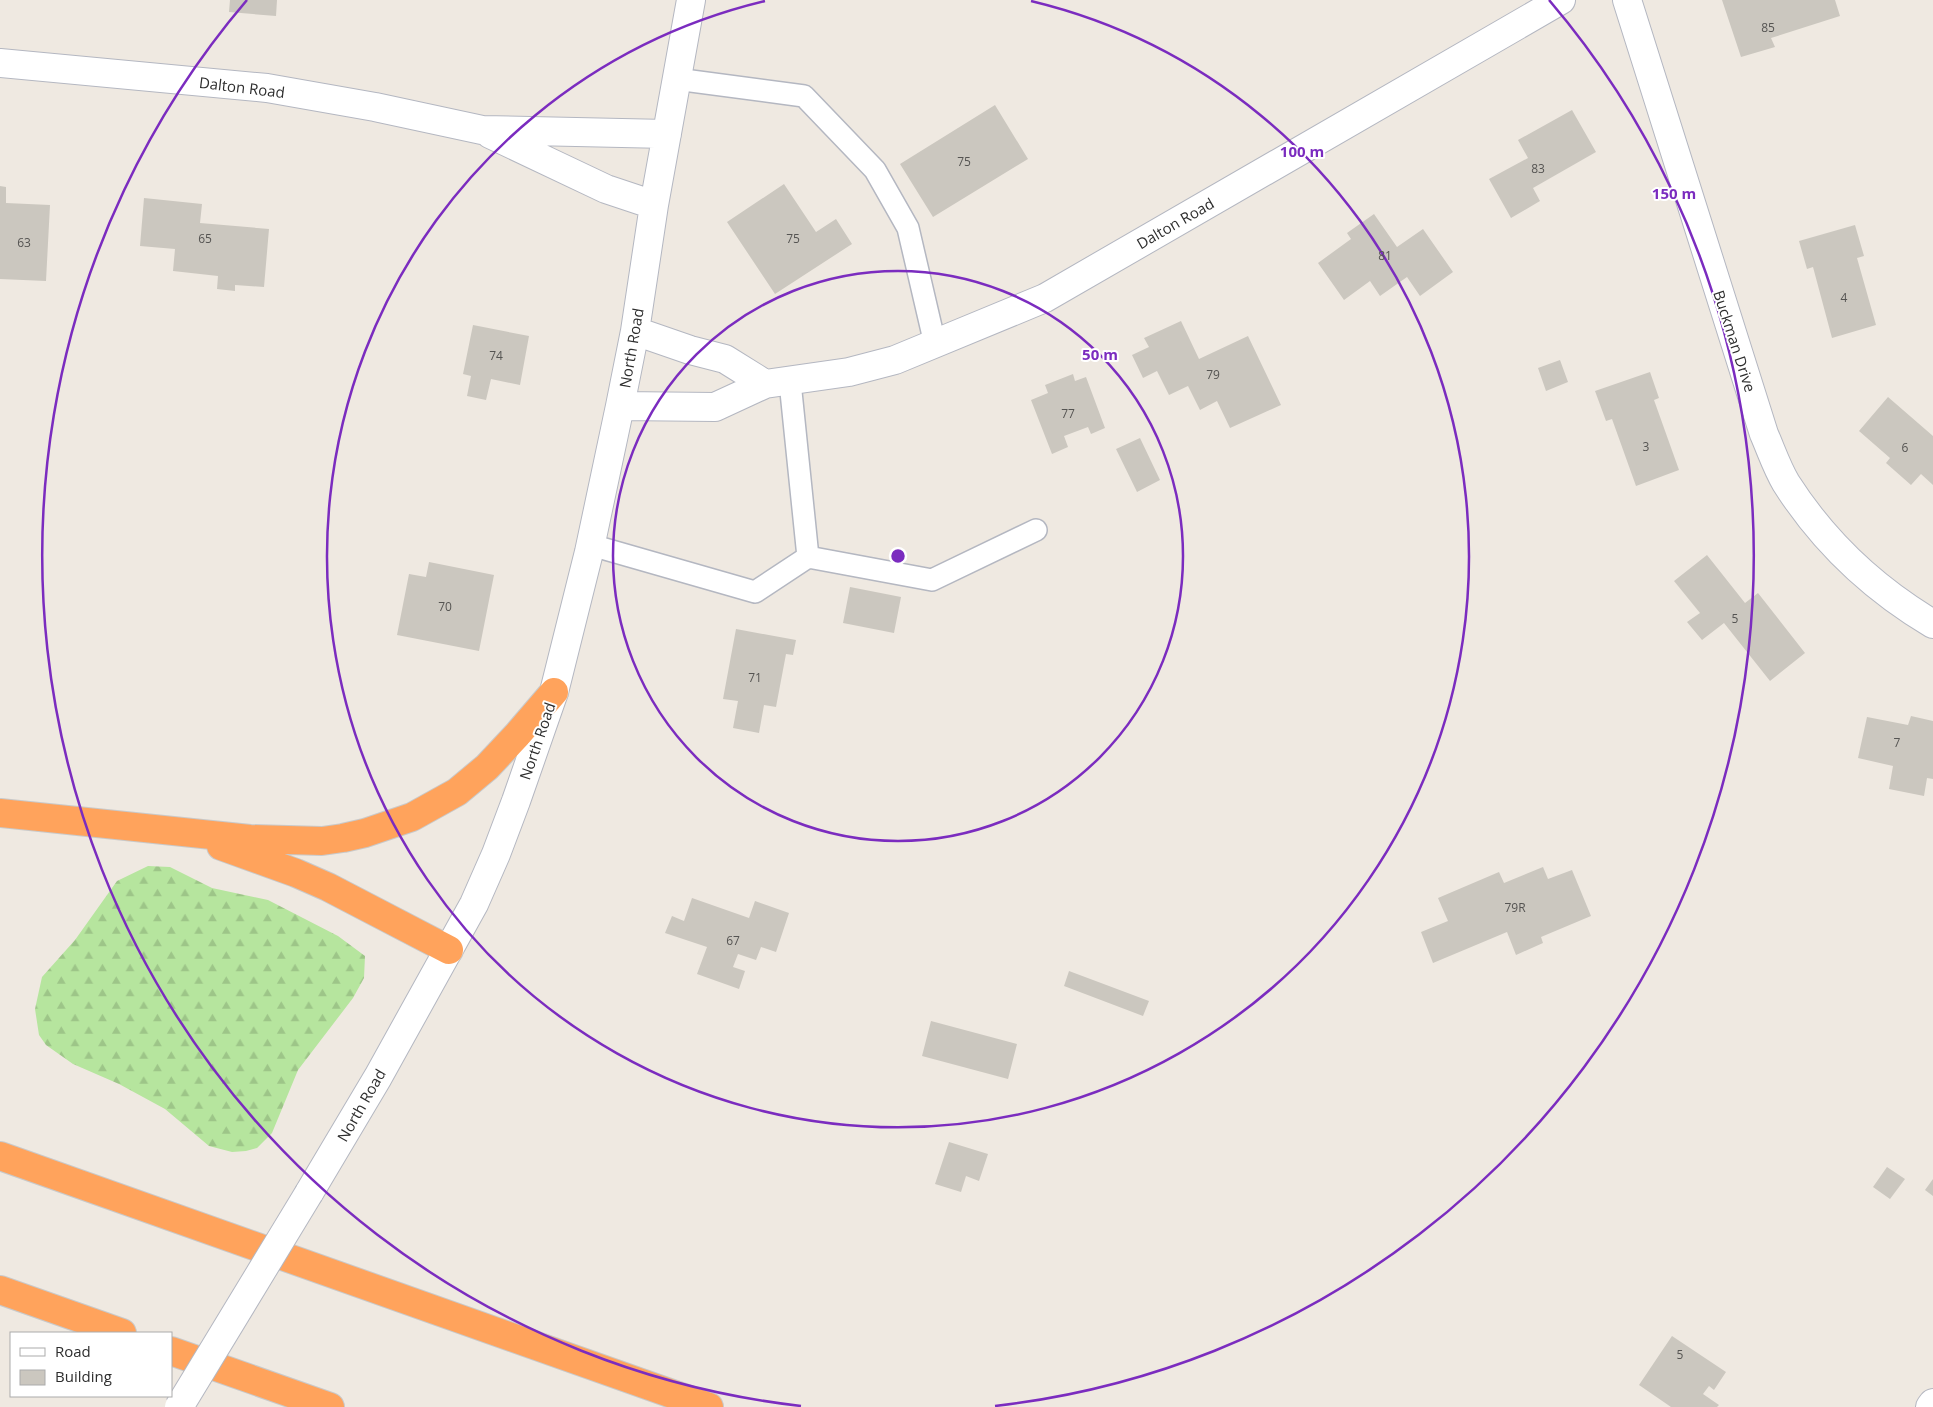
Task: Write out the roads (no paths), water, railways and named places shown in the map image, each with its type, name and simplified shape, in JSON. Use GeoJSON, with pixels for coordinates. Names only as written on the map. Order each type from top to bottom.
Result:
{"type":"FeatureCollection","features":[{"type":"Feature","properties":{"kind":"highway"},"geometry":{"type":"LineString","coordinates":[[0,813],[124,825],[177,833],[250,839],[322,840],[365,833],[412,817],[457,792],[486,767],[518,734],[554,692]]}},
{"type":"Feature","properties":{"kind":"highway"},"geometry":{"type":"LineString","coordinates":[[177,833],[218,845],[296,873],[359,902],[449,950]]}},
{"type":"Feature","properties":{"kind":"highway"},"geometry":{"type":"LineString","coordinates":[[0,1156],[709,1407]]}},
{"type":"Feature","properties":{"kind":"highway"},"geometry":{"type":"LineString","coordinates":[[0,1290],[119,1332]]}},
{"type":"Feature","properties":{"kind":"highway"},"geometry":{"type":"LineString","coordinates":[[172,1351],[330,1407]]}},
{"type":"Feature","properties":{"kind":"street","name":"North Road"},"geometry":{"type":"LineString","coordinates":[[178,1407],[378,1077],[474,904],[496,854],[554,692],[591,544],[635,331],[654,206],[691,0]]}},
{"type":"Feature","properties":{"kind":"street","name":"Dalton Road"},"geometry":{"type":"LineString","coordinates":[[620,406],[715,407],[777,383],[849,372],[895,360],[1045,298],[1561,0]]}},
{"type":"Feature","properties":{"kind":"street","name":"Buckman Drive"},"geometry":{"type":"LineString","coordinates":[[1627,0],[1764,434],[1785,481],[1814,523],[1849,560],[1884,591],[1933,624]]}},
{"type":"Feature","properties":{"kind":"street","name":"Dalton Road"},"geometry":{"type":"LineString","coordinates":[[0,63],[267,88],[482,130],[667,134]]}},
{"type":"Feature","properties":{"kind":"street","name":"Dalton Road"},"geometry":{"type":"LineString","coordinates":[[482,130],[606,189],[654,206]]}},
{"type":"Feature","properties":{"kind":"street"},"geometry":{"type":"LineString","coordinates":[[635,331],[690,350],[725,359],[777,383]]}},
{"type":"Feature","properties":{"kind":"street"},"geometry":{"type":"LineString","coordinates":[[1930,1407],[1933,1403]]}},
{"type":"Feature","properties":{"kind":"lane"},"geometry":{"type":"LineString","coordinates":[[676,79],[804,96],[875,170],[908,228],[935,344]]}},
{"type":"Feature","properties":{"kind":"lane"},"geometry":{"type":"LineString","coordinates":[[777,383],[808,557]]}},
{"type":"Feature","properties":{"kind":"lane"},"geometry":{"type":"LineString","coordinates":[[591,544],[755,592],[808,557],[932,580],[1036,530]]}}]}
